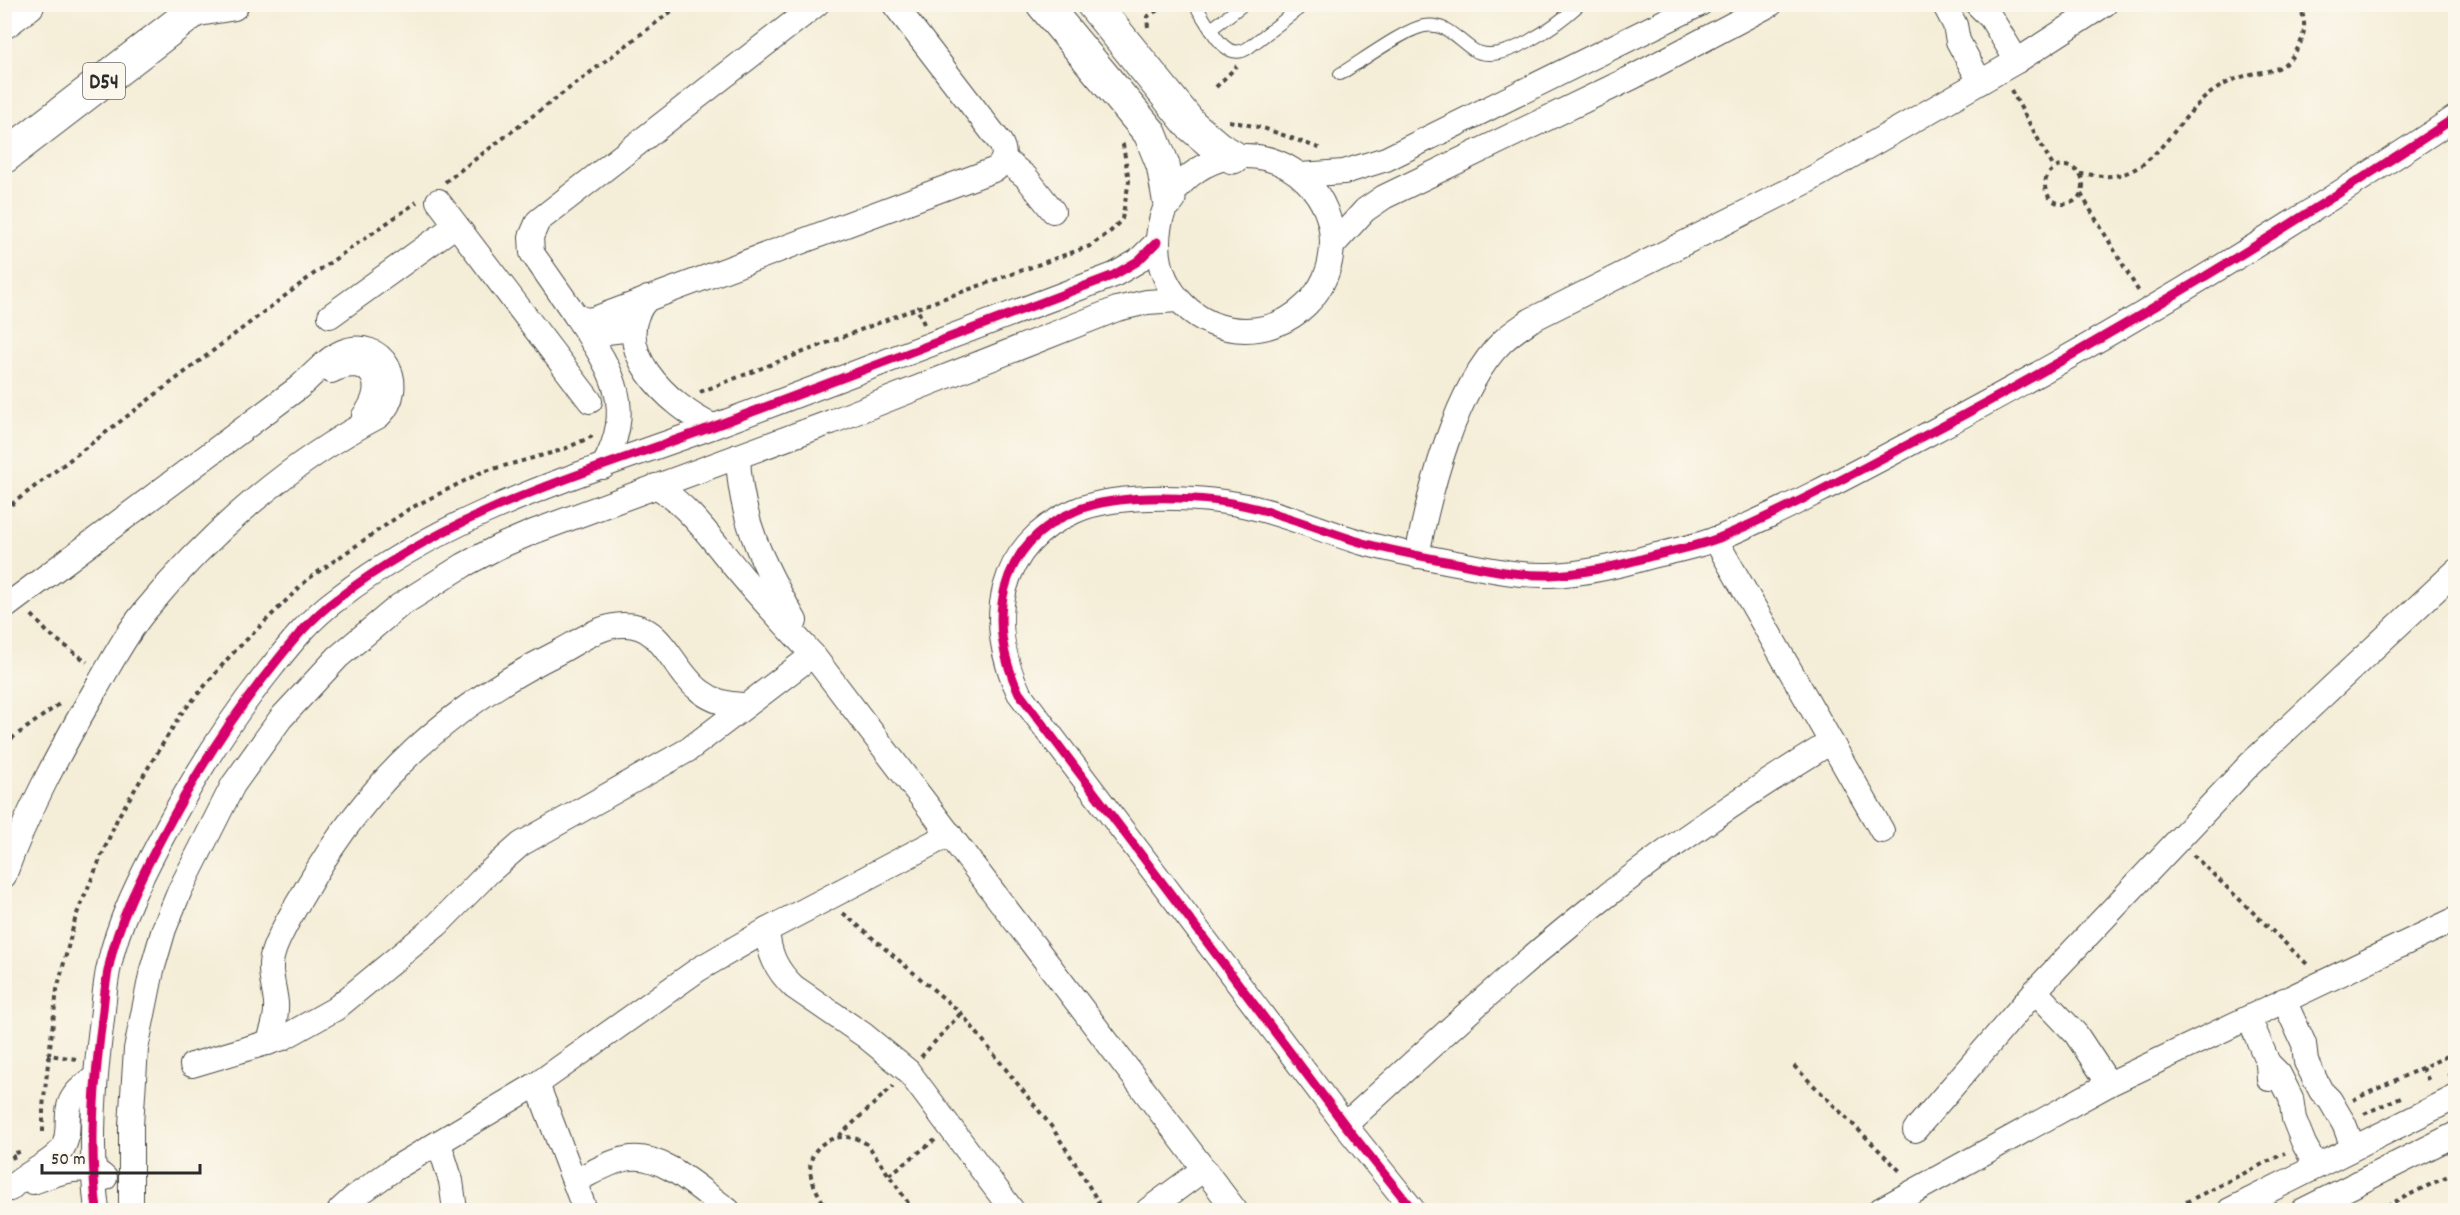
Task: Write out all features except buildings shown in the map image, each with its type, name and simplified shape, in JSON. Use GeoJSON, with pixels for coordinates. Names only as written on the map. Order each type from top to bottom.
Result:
{"type":"FeatureCollection","features":[{"type":"Feature","properties":{"kind":"street"},"geometry":{"type":"LineString","coordinates":[[4,22],[28,4]]}},
{"type":"Feature","properties":{"kind":"street"},"geometry":{"type":"LineString","coordinates":[[199,7],[232,4]]}},
{"type":"Feature","properties":{"kind":"street"},"geometry":{"type":"LineString","coordinates":[[603,467],[616,436],[620,403],[613,376],[576,316],[532,253],[531,237],[538,221],[818,4]]}},
{"type":"Feature","properties":{"kind":"street"},"geometry":{"type":"LineString","coordinates":[[894,4],[1000,142],[1004,159],[1026,177],[1053,211]]}},
{"type":"Feature","properties":{"kind":"street"},"geometry":{"type":"LineString","coordinates":[[1043,4],[1150,133],[1163,165],[1169,199]]}},
{"type":"Feature","properties":{"kind":"street"},"geometry":{"type":"LineString","coordinates":[[1093,4],[1191,124],[1233,157]]}},
{"type":"Feature","properties":{"kind":"street"},"geometry":{"type":"LineString","coordinates":[[1332,245],[1356,219],[1384,197],[1612,87],[1771,4]]}},
{"type":"Feature","properties":{"kind":"street"},"geometry":{"type":"LineString","coordinates":[[1929,4],[1941,26],[1999,71]]}},
{"type":"Feature","properties":{"kind":"street"},"geometry":{"type":"LineString","coordinates":[[1944,4],[1955,25],[1958,41]]}},
{"type":"Feature","properties":{"kind":"street"},"geometry":{"type":"LineString","coordinates":[[1417,556],[1434,480],[1461,408],[1489,357],[1516,330],[1804,183],[1999,71],[2105,4]]}},
{"type":"Feature","properties":{"kind":"street"},"geometry":{"type":"LineString","coordinates":[[1300,175],[1344,172],[1386,159],[1694,6]]}},
{"type":"Feature","properties":{"kind":"street","name":"D54"},"geometry":{"type":"LineString","coordinates":[[4,157],[199,7]]}},
{"type":"Feature","properties":{"kind":"street"},"geometry":{"type":"LineString","coordinates":[[1958,41],[1986,9]]}},
{"type":"Feature","properties":{"kind":"street"},"geometry":{"type":"LineString","coordinates":[[1986,9],[1999,71]]}},
{"type":"Feature","properties":{"kind":"street"},"geometry":{"type":"LineString","coordinates":[[1413,1210],[1345,1125],[1019,693],[1005,658],[1001,640],[1000,603],[1011,573],[1035,539],[1054,523],[1076,511],[1099,504],[1123,501],[1188,500],[1253,507],[1361,542],[1417,556],[1511,573],[1549,575],[1587,572],[1715,539],[1894,452],[2150,311],[2309,213],[2456,117]]}},
{"type":"Feature","properties":{"kind":"street"},"geometry":{"type":"LineString","coordinates":[[1250,156],[1285,165],[1300,175],[1320,199],[1327,214],[1332,245],[1330,264],[1323,282],[1313,298],[1291,316],[1265,328],[1227,329],[1200,318],[1178,300],[1162,273],[1157,242],[1158,227],[1169,199],[1190,175],[1217,160],[1233,157],[1250,156]]}},
{"type":"Feature","properties":{"kind":"street"},"geometry":{"type":"LineString","coordinates":[[576,316],[590,320],[996,168],[1004,159]]}},
{"type":"Feature","properties":{"kind":"street"},"geometry":{"type":"LineString","coordinates":[[432,197],[590,400]]}},
{"type":"Feature","properties":{"kind":"street"},"geometry":{"type":"LineString","coordinates":[[330,316],[456,225]]}},
{"type":"Feature","properties":{"kind":"street"},"geometry":{"type":"LineString","coordinates":[[97,1210],[92,1171],[95,1077],[109,966],[119,932],[147,865],[183,796],[227,726],[304,626],[368,576],[437,534],[505,502],[1114,275],[1138,261],[1157,242]]}},
{"type":"Feature","properties":{"kind":"street"},"geometry":{"type":"LineString","coordinates":[[648,298],[640,307],[632,329],[636,352],[671,400],[698,420],[713,426]]}},
{"type":"Feature","properties":{"kind":"street"},"geometry":{"type":"LineString","coordinates":[[132,1210],[132,1087],[142,1011],[152,970],[180,890],[233,785],[256,751],[281,718],[338,657],[384,618],[431,585],[498,547],[831,422],[1117,309],[1147,302],[1178,300]]}},
{"type":"Feature","properties":{"kind":"street"},"geometry":{"type":"LineString","coordinates":[[567,373],[596,348],[607,332],[632,329]]}},
{"type":"Feature","properties":{"kind":"street"},"geometry":{"type":"LineString","coordinates":[[4,876],[45,779],[106,672],[144,612],[212,538],[281,480],[319,451],[379,416],[390,403],[393,394],[389,368],[377,356],[360,349],[335,356],[298,388],[12,602]]}},
{"type":"Feature","properties":{"kind":"street"},"geometry":{"type":"LineString","coordinates":[[738,456],[740,492],[748,527],[771,578],[813,655]]}},
{"type":"Feature","properties":{"kind":"street"},"geometry":{"type":"LineString","coordinates":[[656,486],[689,511],[755,591],[813,655],[1235,1210]]}},
{"type":"Feature","properties":{"kind":"street"},"geometry":{"type":"LineString","coordinates":[[1715,539],[1882,831]]}},
{"type":"Feature","properties":{"kind":"street"},"geometry":{"type":"LineString","coordinates":[[1915,1130],[2035,991],[2251,763],[2456,571]]}},
{"type":"Feature","properties":{"kind":"street"},"geometry":{"type":"LineString","coordinates":[[268,1043],[274,1023],[276,1002],[270,978],[273,953],[304,894],[340,834],[381,783],[412,751],[454,716],[508,678],[609,627],[628,624],[655,636],[691,684],[707,697],[726,704],[746,705]]}},
{"type":"Feature","properties":{"kind":"street"},"geometry":{"type":"LineString","coordinates":[[192,1065],[268,1043],[311,1024],[347,1000],[427,933],[506,856],[522,844],[667,763],[707,736],[813,655]]}},
{"type":"Feature","properties":{"kind":"street"},"geometry":{"type":"LineString","coordinates":[[1345,1125],[1431,1046],[1590,909],[1703,824],[1831,742]]}},
{"type":"Feature","properties":{"kind":"street"},"geometry":{"type":"LineString","coordinates":[[329,1210],[347,1204],[394,1169],[537,1084],[699,969],[767,930],[950,834]]}},
{"type":"Feature","properties":{"kind":"street"},"geometry":{"type":"LineString","coordinates":[[1880,1210],[2109,1084],[2456,919]]}},
{"type":"Feature","properties":{"kind":"street"},"geometry":{"type":"LineString","coordinates":[[767,930],[772,956],[785,978],[908,1071],[1012,1210]]}},
{"type":"Feature","properties":{"kind":"street"},"geometry":{"type":"LineString","coordinates":[[2035,991],[2076,1034],[2109,1084]]}},
{"type":"Feature","properties":{"kind":"street"},"geometry":{"type":"LineString","coordinates":[[2284,1000],[2304,1044],[2314,1051],[2320,1060],[2329,1080],[2337,1110],[2353,1147]]}},
{"type":"Feature","properties":{"kind":"street"},"geometry":{"type":"LineString","coordinates":[[276,1002],[311,1024]]}},
{"type":"Feature","properties":{"kind":"street"},"geometry":{"type":"LineString","coordinates":[[2249,1018],[2268,1063],[2271,1084],[2283,1108],[2294,1119],[2316,1166]]}},
{"type":"Feature","properties":{"kind":"street"},"geometry":{"type":"LineString","coordinates":[[12,1186],[61,1152],[66,1141],[70,1103],[78,1091],[95,1077]]}},
{"type":"Feature","properties":{"kind":"street"},"geometry":{"type":"LineString","coordinates":[[537,1084],[585,1210]]}},
{"type":"Feature","properties":{"kind":"street"},"geometry":{"type":"LineString","coordinates":[[2230,1210],[2456,1096]]}},
{"type":"Feature","properties":{"kind":"street"},"geometry":{"type":"LineString","coordinates":[[2304,1210],[2456,1134]]}},
{"type":"Feature","properties":{"kind":"street"},"geometry":{"type":"LineString","coordinates":[[439,1143],[451,1181],[455,1210]]}},
{"type":"Feature","properties":{"kind":"street"},"geometry":{"type":"LineString","coordinates":[[575,1181],[621,1160],[650,1159],[668,1167],[728,1210]]}},
{"type":"Feature","properties":{"kind":"street"},"geometry":{"type":"LineString","coordinates":[[1148,1210],[1204,1169]]}},
{"type":"Feature","properties":{"kind":"street"},"geometry":{"type":"LineString","coordinates":[[12,1186],[61,1172],[92,1171],[100,1174],[105,1180],[108,1210]]}},
{"type":"Feature","properties":{"kind":"lane"},"geometry":{"type":"LineString","coordinates":[[1194,4],[1225,48],[1239,52],[1248,48],[1305,4]]}},
{"type":"Feature","properties":{"kind":"lane"},"geometry":{"type":"LineString","coordinates":[[1211,29],[1244,4]]}},
{"type":"Feature","properties":{"kind":"lane"},"geometry":{"type":"LineString","coordinates":[[1340,74],[1408,32],[1424,26],[1448,30],[1480,53],[1497,53],[1549,30],[1581,4]]}},
{"type":"Feature","properties":{"kind":"path"},"geometry":{"type":"LineString","coordinates":[[4,510],[315,273],[432,197],[681,4]]}},
{"type":"Feature","properties":{"kind":"path"},"geometry":{"type":"LineString","coordinates":[[1153,34],[1147,26],[1147,17],[1167,4]]}},
{"type":"Feature","properties":{"kind":"path"},"geometry":{"type":"LineString","coordinates":[[2080,174],[2083,187],[2081,194],[2070,203],[2056,202],[2050,198],[2044,186],[2049,172],[2054,168],[2068,166],[2080,174],[2112,176],[2135,169],[2155,154],[2183,118],[2214,90],[2247,75],[2281,67],[2304,36],[2306,23],[2299,4]]}},
{"type":"Feature","properties":{"kind":"path"},"geometry":{"type":"LineString","coordinates":[[1216,87],[1237,67],[1239,52]]}},
{"type":"Feature","properties":{"kind":"path"},"geometry":{"type":"LineString","coordinates":[[1999,71],[2054,168]]}},
{"type":"Feature","properties":{"kind":"path"},"geometry":{"type":"LineString","coordinates":[[1226,120],[1263,128],[1319,149],[1330,149]]}},
{"type":"Feature","properties":{"kind":"path"},"geometry":{"type":"LineString","coordinates":[[671,400],[712,388],[749,371],[1090,246],[1111,231],[1122,219],[1129,181],[1123,145],[1115,135]]}},
{"type":"Feature","properties":{"kind":"path"},"geometry":{"type":"LineString","coordinates":[[2081,194],[2150,311]]}},
{"type":"Feature","properties":{"kind":"path"},"geometry":{"type":"LineString","coordinates":[[917,308],[932,343]]}},
{"type":"Feature","properties":{"kind":"path"},"geometry":{"type":"LineString","coordinates":[[12,602],[85,661],[106,672]]}},
{"type":"Feature","properties":{"kind":"path"},"geometry":{"type":"LineString","coordinates":[[4,744],[53,707],[72,698],[93,694]]}},
{"type":"Feature","properties":{"kind":"path"},"geometry":{"type":"LineString","coordinates":[[2178,841],[2325,981]]}},
{"type":"Feature","properties":{"kind":"path"},"geometry":{"type":"LineString","coordinates":[[826,899],[961,1013],[1051,1126],[1103,1210]]}},
{"type":"Feature","properties":{"kind":"path"},"geometry":{"type":"LineString","coordinates":[[2337,1110],[2456,1052]]}},
{"type":"Feature","properties":{"kind":"path"},"geometry":{"type":"LineString","coordinates":[[43,1142],[43,1107],[50,1055]]}},
{"type":"Feature","properties":{"kind":"path"},"geometry":{"type":"LineString","coordinates":[[1794,1066],[1918,1189]]}},
{"type":"Feature","properties":{"kind":"path"},"geometry":{"type":"LineString","coordinates":[[2422,1068],[2430,1083]]}},
{"type":"Feature","properties":{"kind":"path"},"geometry":{"type":"LineString","coordinates":[[2419,1089],[2456,1072]]}},
{"type":"Feature","properties":{"kind":"path"},"geometry":{"type":"LineString","coordinates":[[2337,1110],[2409,1094]]}},
{"type":"Feature","properties":{"kind":"path"},"geometry":{"type":"LineString","coordinates":[[889,1175],[950,1128]]}},
{"type":"Feature","properties":{"kind":"path"},"geometry":{"type":"LineString","coordinates":[[827,1210],[811,1176],[810,1167],[817,1150],[830,1138],[847,1136],[862,1140],[873,1150],[913,1210]]}},
{"type":"Feature","properties":{"kind":"path"},"geometry":{"type":"LineString","coordinates":[[2170,1210],[2304,1144]]}},
{"type":"Feature","properties":{"kind":"path"},"geometry":{"type":"LineString","coordinates":[[12,1186],[12,1154],[27,1151]]}},
{"type":"Feature","properties":{"kind":"path"},"geometry":{"type":"LineString","coordinates":[[2378,1210],[2456,1172]]}},
{"type":"Feature","properties":{"kind":"cycle path"},"geometry":{"type":"LineString","coordinates":[[1413,1210],[1345,1125],[1019,693],[1008,666],[1002,639],[1001,613],[1005,588],[1014,565],[1029,544],[1049,526],[1075,511],[1115,501],[1164,498],[1236,504],[1282,516],[1374,546],[1479,568],[1526,574],[1550,575],[1589,571],[1703,543],[1746,526],[1825,488],[2063,360],[2261,242],[2456,117]]}},
{"type":"Feature","properties":{"kind":"cycle path"},"geometry":{"type":"LineString","coordinates":[[97,1210],[93,1162],[97,1067],[108,972],[124,917],[161,839],[209,755],[264,677],[316,616],[381,568],[425,541],[471,518],[565,479],[712,427],[1114,275],[1138,261],[1157,242]]}}]}
